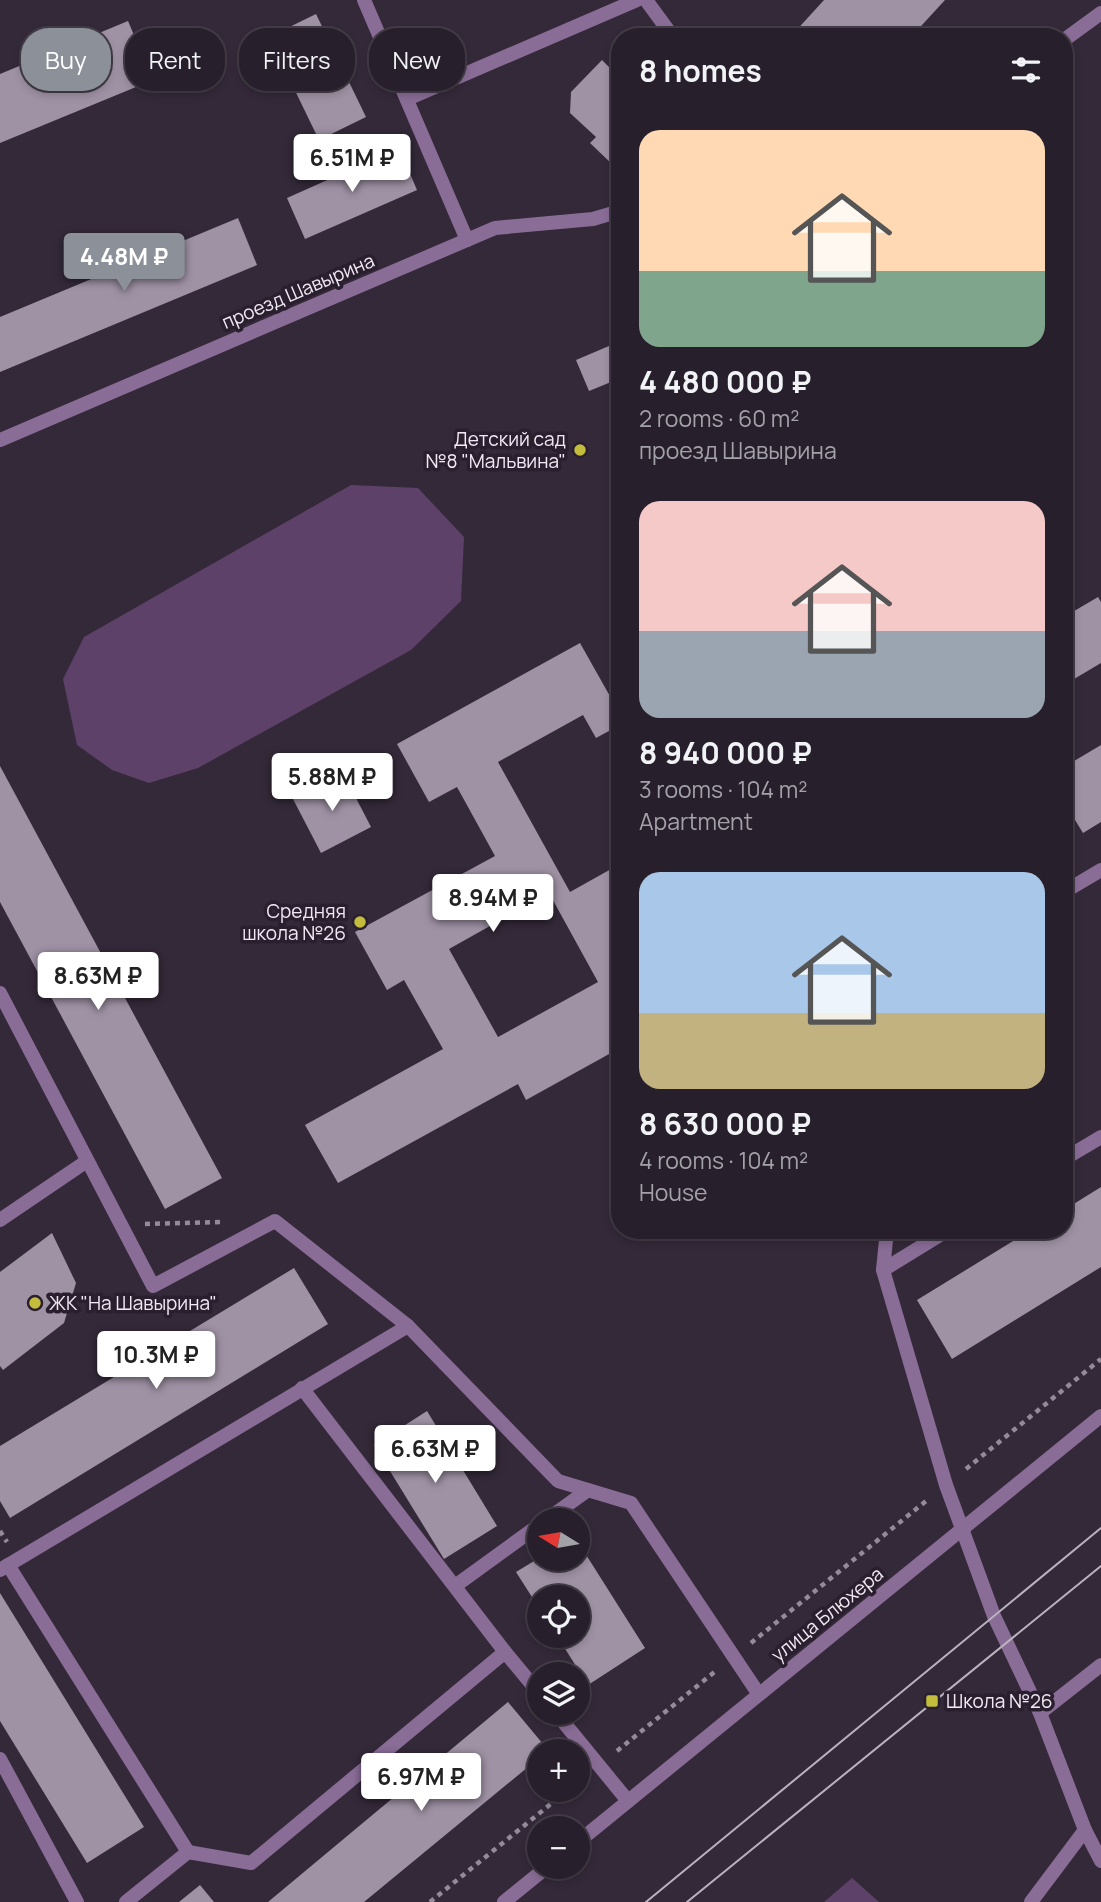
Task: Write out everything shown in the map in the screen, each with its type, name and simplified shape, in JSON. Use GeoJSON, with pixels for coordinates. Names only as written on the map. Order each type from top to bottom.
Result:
{"type":"FeatureCollection","features":[{"type":"Feature","properties":{"kind":"street"},"geometry":{"type":"LineString","coordinates":[[364,0],[467,240]]}},
{"type":"Feature","properties":{"kind":"street"},"geometry":{"type":"LineString","coordinates":[[407,99],[637,0]]}},
{"type":"Feature","properties":{"kind":"street"},"geometry":{"type":"LineString","coordinates":[[646,0],[666,28]]}},
{"type":"Feature","properties":{"kind":"street"},"geometry":{"type":"LineString","coordinates":[[1073,33],[1101,13]]}},
{"type":"Feature","properties":{"kind":"street","name":"проезд Шавырина"},"geometry":{"type":"LineString","coordinates":[[0,440],[495,228],[593,219],[611,214]]}},
{"type":"Feature","properties":{"kind":"street"},"geometry":{"type":"LineString","coordinates":[[1073,887],[1101,870]]}},
{"type":"Feature","properties":{"kind":"street"},"geometry":{"type":"LineString","coordinates":[[0,993],[153,1286],[275,1221],[408,1326],[558,1481],[631,1503],[758,1693]]}},
{"type":"Feature","properties":{"kind":"street"},"geometry":{"type":"LineString","coordinates":[[1073,1154],[1101,1137]]}},
{"type":"Feature","properties":{"kind":"street"},"geometry":{"type":"LineString","coordinates":[[0,1220],[87,1161]]}},
{"type":"Feature","properties":{"kind":"street"},"geometry":{"type":"LineString","coordinates":[[886,1239],[883,1270],[946,1485],[994,1616],[1040,1713],[1085,1830],[1101,1861]]}},
{"type":"Feature","properties":{"kind":"street"},"geometry":{"type":"LineString","coordinates":[[883,1270],[933,1239]]}},
{"type":"Feature","properties":{"kind":"street"},"geometry":{"type":"LineString","coordinates":[[408,1326],[4,1567],[188,1852],[251,1863],[505,1652]]}},
{"type":"Feature","properties":{"kind":"street"},"geometry":{"type":"LineString","coordinates":[[302,1388],[527,1679]]}},
{"type":"Feature","properties":{"kind":"street","name":"улица Блюхера"},"geometry":{"type":"LineString","coordinates":[[590,1832],[1101,1416]]}},
{"type":"Feature","properties":{"kind":"street"},"geometry":{"type":"LineString","coordinates":[[563,1508],[588,1490]]}},
{"type":"Feature","properties":{"kind":"street"},"geometry":{"type":"LineString","coordinates":[[455,1586],[527,1534]]}},
{"type":"Feature","properties":{"kind":"street"},"geometry":{"type":"LineString","coordinates":[[1040,1713],[1101,1665]]}},
{"type":"Feature","properties":{"kind":"street"},"geometry":{"type":"LineString","coordinates":[[566,1725],[628,1801]]}},
{"type":"Feature","properties":{"kind":"street"},"geometry":{"type":"LineString","coordinates":[[0,1759],[77,1902]]}},
{"type":"Feature","properties":{"kind":"street"},"geometry":{"type":"LineString","coordinates":[[1031,1902],[1085,1830]]}},
{"type":"Feature","properties":{"kind":"street"},"geometry":{"type":"LineString","coordinates":[[126,1902],[188,1852]]}},
{"type":"Feature","properties":{"kind":"street"},"geometry":{"type":"LineString","coordinates":[[504,1902],[532,1879]]}},
{"type":"Feature","properties":{"kind":"path"},"geometry":{"type":"LineString","coordinates":[[120,1225],[223,1222]]}},
{"type":"Feature","properties":{"kind":"path"},"geometry":{"type":"LineString","coordinates":[[599,1766],[1101,1359]]}},
{"type":"Feature","properties":{"kind":"path"},"geometry":{"type":"LineString","coordinates":[[430,1902],[553,1802]]}},
{"type":"Feature","properties":{"kind":"shaded area"},"geometry":{"type":"Polygon","coordinates":[[[351,485],[418,488],[464,537],[461,601],[411,650],[198,768],[149,783],[112,770],[77,745],[63,679],[84,637],[351,485]]]}},
{"type":"Feature","properties":{"kind":"shaded area"},"geometry":{"type":"Polygon","coordinates":[[[852,1878],[879,1902],[824,1902],[852,1878]]]}},
{"type":"Feature","properties":{"kind":"building"},"geometry":{"type":"Polygon","coordinates":[[[824,0],[945,0],[919,28],[798,28],[824,0]]]}},
{"type":"Feature","properties":{"kind":"building"},"geometry":{"type":"Polygon","coordinates":[[[316,14],[323,28],[287,28],[316,14]]]}},
{"type":"Feature","properties":{"kind":"building"},"geometry":{"type":"Polygon","coordinates":[[[128,21],[131,28],[125,28],[126,91],[0,143],[0,74],[21,65],[21,91],[111,91],[111,28],[128,21]]]}},
{"type":"Feature","properties":{"kind":"building"},"geometry":{"type":"Polygon","coordinates":[[[602,60],[611,69],[611,163],[590,143],[596,137],[570,113],[571,92],[602,60]]]}},
{"type":"Feature","properties":{"kind":"building"},"geometry":{"type":"Polygon","coordinates":[[[295,91],[353,91],[366,117],[319,140],[295,91]]]}},
{"type":"Feature","properties":{"kind":"building"},"geometry":{"type":"Polygon","coordinates":[[[399,148],[417,190],[305,239],[287,198],[399,148]]]}},
{"type":"Feature","properties":{"kind":"building"},"geometry":{"type":"Polygon","coordinates":[[[238,218],[257,265],[0,372],[0,317],[238,218]]]}},
{"type":"Feature","properties":{"kind":"building"},"geometry":{"type":"Polygon","coordinates":[[[611,345],[611,382],[589,391],[576,360],[611,345]]]}},
{"type":"Feature","properties":{"kind":"building"},"geometry":{"type":"Polygon","coordinates":[[[1098,597],[1101,602],[1101,663],[1073,680],[1073,612],[1098,597]]]}},
{"type":"Feature","properties":{"kind":"building"},"geometry":{"type":"Polygon","coordinates":[[[580,643],[611,698],[611,730],[596,738],[583,715],[498,762],[570,892],[611,869],[611,1053],[526,1100],[518,1084],[338,1183],[305,1125],[443,1049],[404,980],[387,990],[355,932],[495,856],[457,787],[429,802],[397,744],[580,643]],[[549,893],[449,949],[498,1037],[598,982],[549,893]]]}},
{"type":"Feature","properties":{"kind":"building"},"geometry":{"type":"Polygon","coordinates":[[[1101,745],[1101,822],[1083,833],[1073,817],[1073,762],[1101,745]]]}},
{"type":"Feature","properties":{"kind":"building"},"geometry":{"type":"Polygon","coordinates":[[[0,766],[222,1178],[165,1209],[0,902],[0,766]]]}},
{"type":"Feature","properties":{"kind":"building"},"geometry":{"type":"Polygon","coordinates":[[[343,773],[371,827],[321,853],[293,799],[343,773]]]}},
{"type":"Feature","properties":{"kind":"building"},"geometry":{"type":"Polygon","coordinates":[[[1101,1187],[1101,1267],[952,1359],[917,1300],[1016,1239],[1073,1239],[1073,1204],[1101,1187]]]}},
{"type":"Feature","properties":{"kind":"building","name":"ЖК \"На Шавырина\""},"geometry":{"type":"Polygon","coordinates":[[[52,1233],[76,1283],[64,1323],[3,1370],[0,1366],[0,1272],[52,1233]]]}},
{"type":"Feature","properties":{"kind":"building"},"geometry":{"type":"Polygon","coordinates":[[[294,1268],[328,1324],[10,1518],[0,1501],[0,1446],[294,1268]]]}},
{"type":"Feature","properties":{"kind":"building"},"geometry":{"type":"Polygon","coordinates":[[[427,1411],[497,1526],[444,1559],[374,1445],[427,1411]]]}},
{"type":"Feature","properties":{"kind":"building"},"geometry":{"type":"Polygon","coordinates":[[[590,1561],[645,1648],[590,1684],[590,1662],[573,1662],[565,1648],[590,1648],[590,1585],[527,1585],[527,1589],[516,1572],[527,1565],[527,1572],[590,1572],[590,1561]]]}},
{"type":"Feature","properties":{"kind":"building"},"geometry":{"type":"Polygon","coordinates":[[[0,1593],[144,1827],[87,1863],[0,1721],[0,1593]]]}},
{"type":"Feature","properties":{"kind":"building"},"geometry":{"type":"Polygon","coordinates":[[[508,1702],[539,1739],[527,1739],[527,1768],[364,1902],[268,1902],[508,1702]]]}},
{"type":"Feature","properties":{"kind":"building"},"geometry":{"type":"Polygon","coordinates":[[[200,1885],[214,1902],[179,1902],[200,1885]]]}},
{"type":"Feature","properties":{"kind":"tram line"},"geometry":{"type":"LineString","coordinates":[[646,1902],[1101,1528]]}},
{"type":"Feature","properties":{"kind":"tram line"},"geometry":{"type":"LineString","coordinates":[[687,1902],[1101,1566]]}},
{"type":"Feature","properties":{"kind":"place","name":"Детский сад №8 \"Мальвина\""},"geometry":{"type":"Point","coordinates":[580,450]}},
{"type":"Feature","properties":{"kind":"place","name":"Средняя школа №26"},"geometry":{"type":"Point","coordinates":[360,922]}},
{"type":"Feature","properties":{"kind":"place","name":"ЖК \"На Шавырина\""},"geometry":{"type":"Point","coordinates":[35,1303]}},
{"type":"Feature","properties":{"kind":"place","name":"Школа №26"},"geometry":{"type":"Point","coordinates":[932,1701]}}]}
